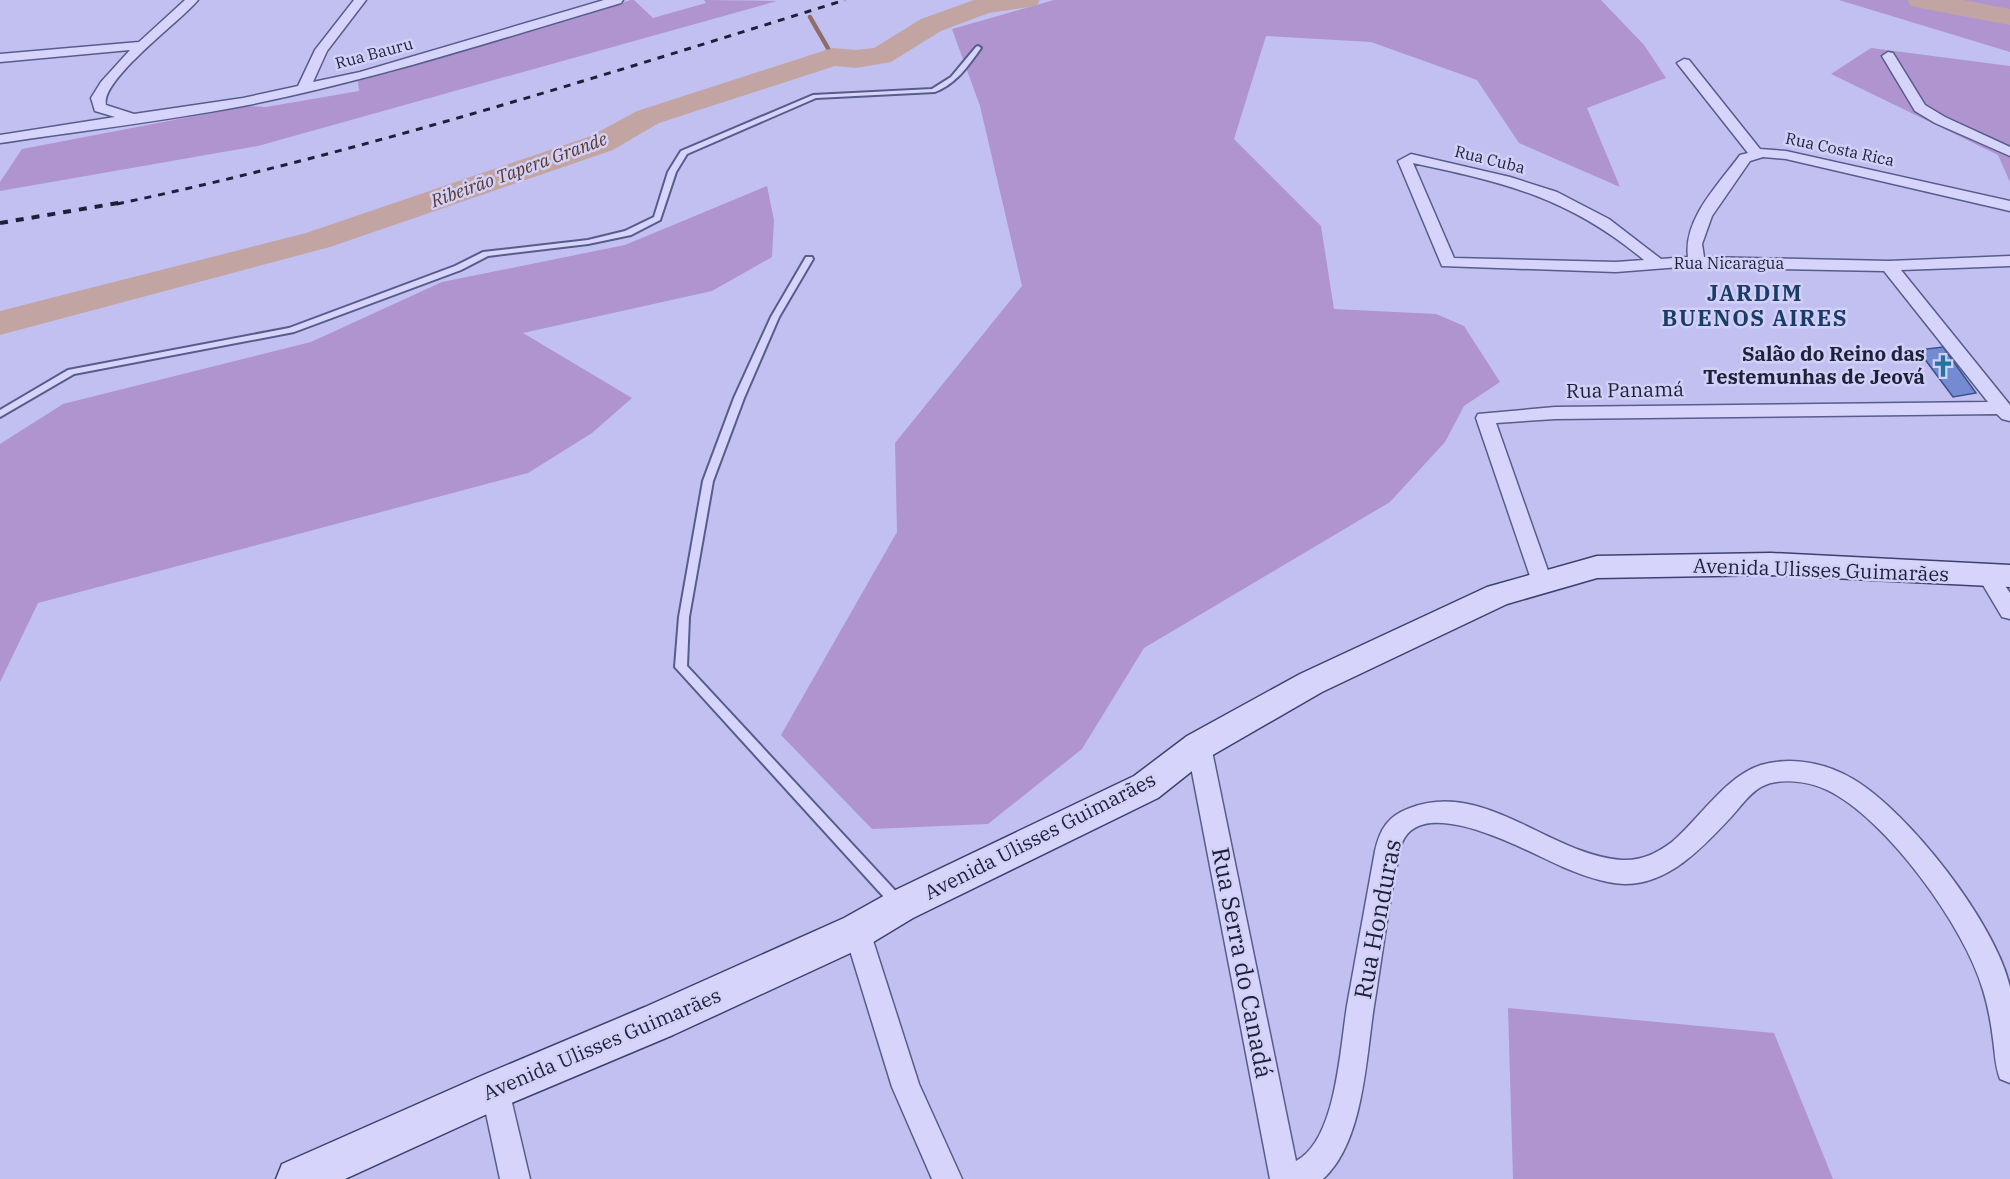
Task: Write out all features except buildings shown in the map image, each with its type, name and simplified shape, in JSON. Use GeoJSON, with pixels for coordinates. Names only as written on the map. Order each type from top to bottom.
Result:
{"type":"FeatureCollection","features":[{"type":"Feature","properties":{"kind":"main road","name":"Avenida Ulisses Guimarães"},"geometry":{"type":"LineString","coordinates":[[297,1179],[495,1090],[659,1021],[857,931],[900,906],[1146,787],[1199,746],[1311,683],[1498,595],[1597,567],[1771,564],[1998,575]]}},
{"type":"Feature","properties":{"kind":"street"},"geometry":{"type":"LineString","coordinates":[[135,119],[100,108],[99,94],[111,78],[192,0]]}},
{"type":"Feature","properties":{"kind":"street"},"geometry":{"type":"LineString","coordinates":[[303,88],[321,50],[360,0]]}},
{"type":"Feature","properties":{"kind":"street"},"geometry":{"type":"LineString","coordinates":[[553,17],[560,0]]}},
{"type":"Feature","properties":{"kind":"street","name":"Rua Bauru"},"geometry":{"type":"LineString","coordinates":[[0,139],[232,104],[363,75],[553,17],[617,0]]}},
{"type":"Feature","properties":{"kind":"street"},"geometry":{"type":"LineString","coordinates":[[0,58],[145,45]]}},
{"type":"Feature","properties":{"kind":"street"},"geometry":{"type":"LineString","coordinates":[[1888,56],[1920,108],[1940,120],[2010,152]]}},
{"type":"Feature","properties":{"kind":"street"},"geometry":{"type":"LineString","coordinates":[[1684,63],[1756,154]]}},
{"type":"Feature","properties":{"kind":"street","name":"Rua Costa Rica"},"geometry":{"type":"LineString","coordinates":[[1697,264],[1695,244],[1704,216],[1745,158],[1756,154],[1786,155],[2010,206]]}},
{"type":"Feature","properties":{"kind":"street","name":"Rua Cuba"},"geometry":{"type":"LineString","coordinates":[[1448,263],[1405,161],[1411,158],[1518,183],[1562,200],[1605,224],[1658,264]]}},
{"type":"Feature","properties":{"kind":"street","name":"Rua Nicaragua"},"geometry":{"type":"LineString","coordinates":[[1448,263],[1616,267],[1736,262],[1889,266],[2010,261]]}},
{"type":"Feature","properties":{"kind":"street"},"geometry":{"type":"LineString","coordinates":[[1889,266],[2007,411]]}},
{"type":"Feature","properties":{"kind":"street","name":"Rua Panamá"},"geometry":{"type":"LineString","coordinates":[[1542,582],[1485,418],[1555,413],[2007,411]]}},
{"type":"Feature","properties":{"kind":"street"},"geometry":{"type":"LineString","coordinates":[[1998,575],[2010,611]]}},
{"type":"Feature","properties":{"kind":"street","name":"Rua Serra do Canadá"},"geometry":{"type":"LineString","coordinates":[[1199,746],[1285,1179]]}},
{"type":"Feature","properties":{"kind":"street","name":"Rua Honduras"},"geometry":{"type":"LineString","coordinates":[[1293,1179],[1322,1160],[1342,1115],[1353,1072],[1360,1009],[1387,850],[1394,831],[1405,821],[1425,815],[1464,816],[1492,822],[1535,843],[1607,870],[1647,870],[1668,860],[1714,818],[1748,781],[1777,771],[1789,771],[1813,773],[1834,781],[1854,793],[1879,815],[1926,867],[1954,904],[1988,964],[2002,1011],[2010,1069]]}},
{"type":"Feature","properties":{"kind":"street"},"geometry":{"type":"LineString","coordinates":[[857,931],[906,1087],[947,1179]]}},
{"type":"Feature","properties":{"kind":"street"},"geometry":{"type":"LineString","coordinates":[[495,1090],[515,1179]]}},
{"type":"Feature","properties":{"kind":"lane"},"geometry":{"type":"LineString","coordinates":[[0,414],[71,372],[291,330],[458,268],[486,254],[588,242],[628,233],[657,218],[672,172],[684,153],[814,96],[933,91],[956,79],[978,48]]}},
{"type":"Feature","properties":{"kind":"lane"},"geometry":{"type":"LineString","coordinates":[[809,258],[775,317],[739,398],[708,482],[684,617],[681,667],[900,906]]}},
{"type":"Feature","properties":{"kind":"shaded area"},"geometry":{"type":"Polygon","coordinates":[[[634,0],[653,18],[706,3],[704,0],[777,1],[258,146],[0,191],[0,182],[22,149],[247,106],[266,107],[359,91],[358,81],[634,0]]]}},
{"type":"Feature","properties":{"kind":"shaded area"},"geometry":{"type":"Polygon","coordinates":[[[1054,0],[1601,0],[1644,45],[1666,78],[1587,108],[1620,187],[1519,143],[1477,80],[1371,42],[1266,36],[1234,139],[1321,226],[1334,309],[1436,314],[1464,326],[1500,382],[1464,406],[1445,442],[1390,502],[1144,648],[1082,749],[988,824],[872,829],[781,735],[897,532],[895,443],[1022,286],[980,106],[952,29],[1054,0]]]}},
{"type":"Feature","properties":{"kind":"shaded area"},"geometry":{"type":"Polygon","coordinates":[[[1839,0],[2010,0],[2010,52],[1839,0]]]}},
{"type":"Feature","properties":{"kind":"shaded area"},"geometry":{"type":"Polygon","coordinates":[[[1871,48],[2010,66],[2010,182],[1998,155],[1831,74],[1871,48]]]}},
{"type":"Feature","properties":{"kind":"shaded area"},"geometry":{"type":"Polygon","coordinates":[[[767,186],[774,220],[772,257],[712,291],[523,333],[632,398],[592,433],[528,473],[38,603],[0,682],[0,444],[63,404],[311,342],[442,282],[625,245],[767,186]]]}},
{"type":"Feature","properties":{"kind":"shaded area"},"geometry":{"type":"Polygon","coordinates":[[[1508,1008],[1774,1033],[1833,1179],[1513,1179],[1508,1008]]]}},
{"type":"Feature","properties":{"kind":"waterway","name":"Ribeirão Tapera Grande"},"geometry":{"type":"LineString","coordinates":[[0,323],[318,240],[602,143],[648,117],[833,57],[856,59],[881,56],[931,25],[984,6],[1027,0]]}},
{"type":"Feature","properties":{"kind":"waterway","name":"Ribeirão Tapera Grande"},"geometry":{"type":"LineString","coordinates":[[1920,0],[2010,17]]}},
{"type":"Feature","properties":{"kind":"waterway"},"geometry":{"type":"LineString","coordinates":[[810,17],[833,57]]}},
{"type":"Feature","properties":{"kind":"railway"},"geometry":{"type":"LineString","coordinates":[[117,204],[301,161],[483,111],[845,0]]}},
{"type":"Feature","properties":{"kind":"railway"},"geometry":{"type":"LineString","coordinates":[[0,223],[124,202]]}},
{"type":"Feature","properties":{"kind":"place","name":"Salão do Reino das Testemunhas de Jeová"},"geometry":{"type":"Point","coordinates":[1943,366]}},
{"type":"Feature","properties":{"kind":"district","name":"JARDIM BUENOS AIRES"},"geometry":{"type":"Point","coordinates":[1755,306]}}]}
